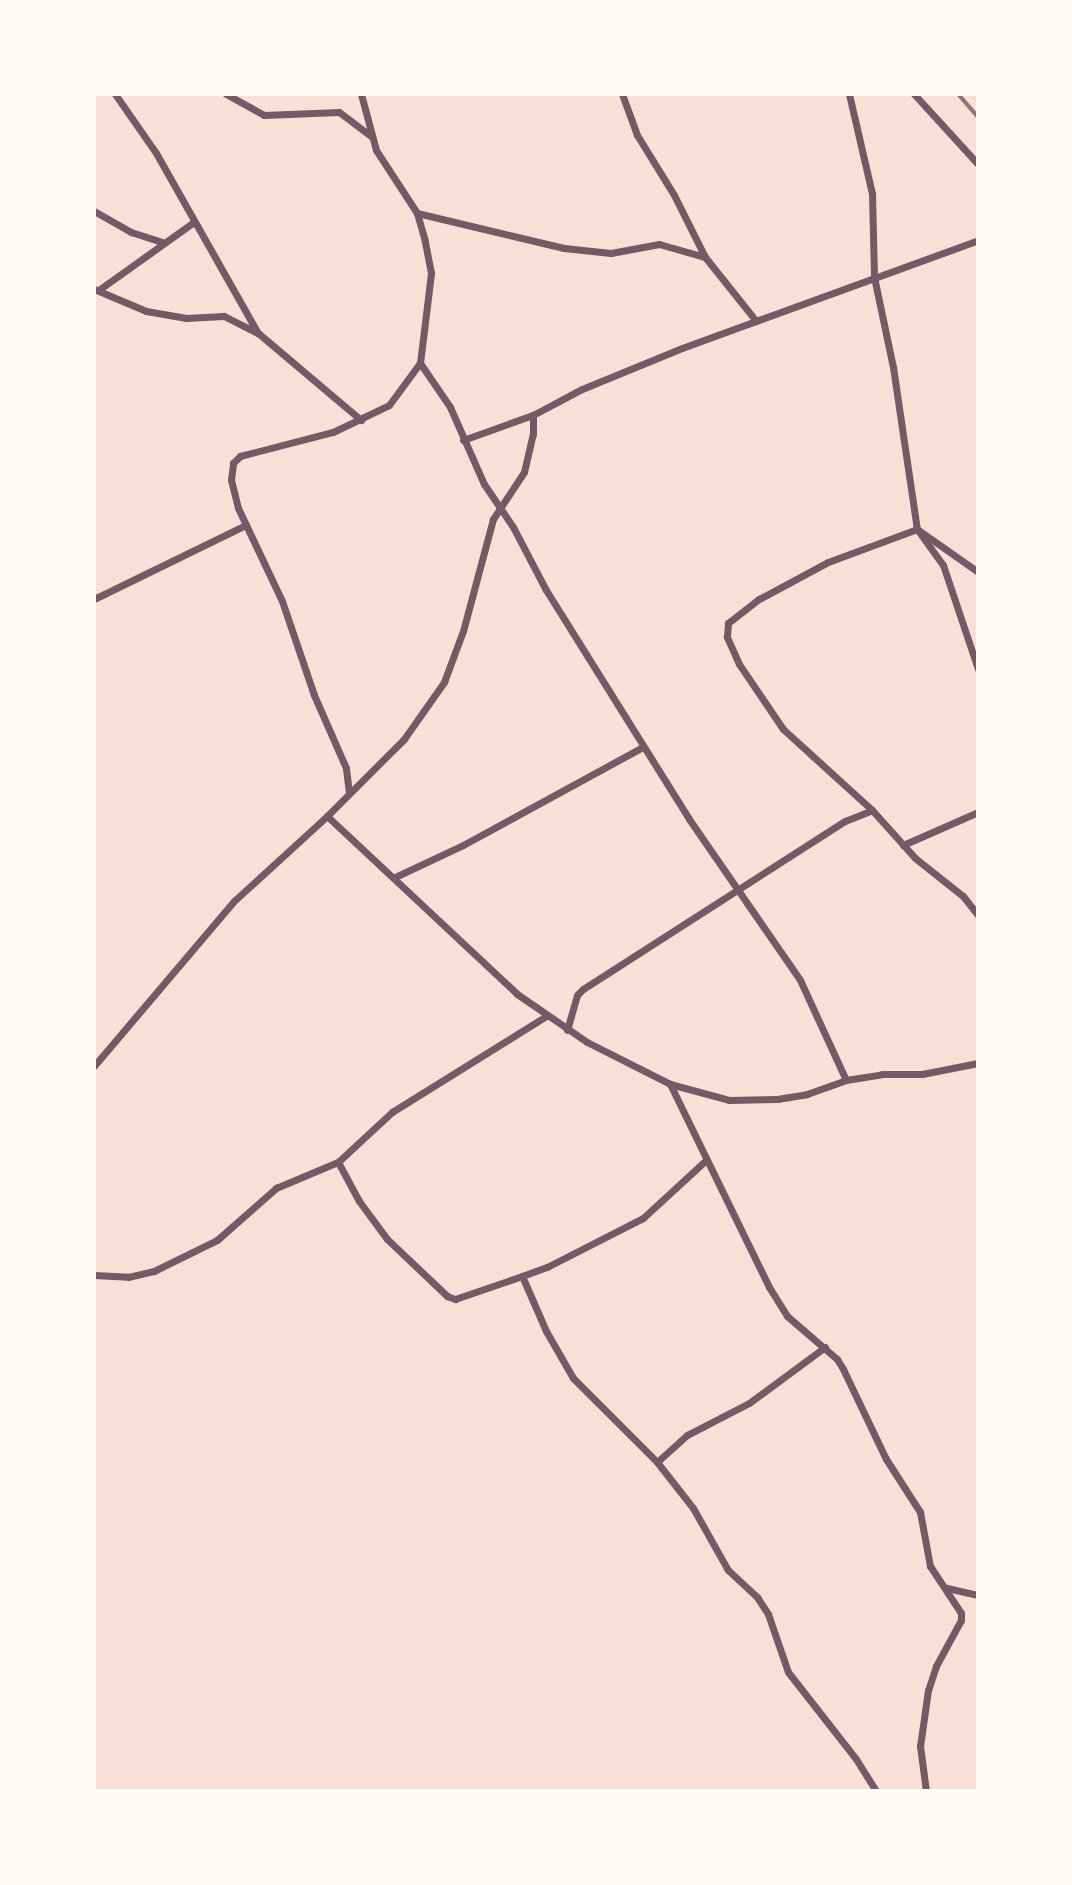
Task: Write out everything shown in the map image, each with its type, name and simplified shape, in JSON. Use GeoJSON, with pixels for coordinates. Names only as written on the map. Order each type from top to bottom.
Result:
{"type":"FeatureCollection","features":[{"type":"Feature","properties":{"kind":"street"},"geometry":{"type":"LineString","coordinates":[[115,94],[156,153],[258,333]]}},
{"type":"Feature","properties":{"kind":"street"},"geometry":{"type":"LineString","coordinates":[[226,94],[264,115],[339,112],[370,135]]}},
{"type":"Feature","properties":{"kind":"street"},"geometry":{"type":"LineString","coordinates":[[349,793],[346,768],[314,695],[282,601],[246,525],[231,480],[233,463],[240,456],[333,432],[361,420],[397,398],[420,363],[431,273],[417,213],[370,135],[361,94]]}},
{"type":"Feature","properties":{"kind":"street"},"geometry":{"type":"LineString","coordinates":[[622,94],[637,135],[674,195],[705,257],[756,321]]}},
{"type":"Feature","properties":{"kind":"street"},"geometry":{"type":"LineString","coordinates":[[849,94],[872,194],[874,277],[893,367],[917,529],[943,565],[978,669]]}},
{"type":"Feature","properties":{"kind":"street"},"geometry":{"type":"LineString","coordinates":[[914,94],[978,164]]}},
{"type":"Feature","properties":{"kind":"street"},"geometry":{"type":"LineString","coordinates":[[94,211],[131,232],[162,242]]}},
{"type":"Feature","properties":{"kind":"street"},"geometry":{"type":"LineString","coordinates":[[417,213],[564,248],[611,253],[659,244],[705,257]]}},
{"type":"Feature","properties":{"kind":"street"},"geometry":{"type":"LineString","coordinates":[[194,222],[97,289],[146,311],[186,318],[224,316],[258,333],[361,420]]}},
{"type":"Feature","properties":{"kind":"street"},"geometry":{"type":"LineString","coordinates":[[463,440],[533,415],[640,365],[978,240]]}},
{"type":"Feature","properties":{"kind":"street"},"geometry":{"type":"LineString","coordinates":[[420,363],[450,407],[484,484],[501,507],[532,566],[643,747],[815,1006],[846,1080]]}},
{"type":"Feature","properties":{"kind":"street"},"geometry":{"type":"LineString","coordinates":[[94,1066],[234,901],[327,816],[404,739],[444,682],[463,631],[490,530],[524,472],[533,434],[533,415]]}},
{"type":"Feature","properties":{"kind":"street"},"geometry":{"type":"LineString","coordinates":[[94,599],[246,525]]}},
{"type":"Feature","properties":{"kind":"street"},"geometry":{"type":"LineString","coordinates":[[917,529],[978,572]]}},
{"type":"Feature","properties":{"kind":"street"},"geometry":{"type":"LineString","coordinates":[[917,529],[828,562],[759,599],[726,629],[751,684],[783,729],[872,810],[903,845],[963,896],[978,915]]}},
{"type":"Feature","properties":{"kind":"street"},"geometry":{"type":"LineString","coordinates":[[395,877],[463,845],[643,747]]}},
{"type":"Feature","properties":{"kind":"street"},"geometry":{"type":"LineString","coordinates":[[567,1030],[577,995],[583,989],[845,821],[872,810]]}},
{"type":"Feature","properties":{"kind":"street"},"geometry":{"type":"LineString","coordinates":[[903,845],[978,812]]}},
{"type":"Feature","properties":{"kind":"street"},"geometry":{"type":"LineString","coordinates":[[327,816],[395,877],[493,973],[546,1016],[670,1084],[729,1100],[753,1101],[807,1094],[846,1080],[882,1074],[922,1074],[978,1063]]}},
{"type":"Feature","properties":{"kind":"street"},"geometry":{"type":"LineString","coordinates":[[94,1275],[128,1277],[154,1271],[217,1240],[276,1188],[338,1162],[392,1112],[546,1016]]}},
{"type":"Feature","properties":{"kind":"street"},"geometry":{"type":"LineString","coordinates":[[670,1084],[705,1161],[778,1302],[799,1329],[825,1347],[843,1369],[886,1459],[920,1512],[930,1566],[947,1588],[961,1620],[936,1666],[928,1690],[920,1746],[926,1791]]}},
{"type":"Feature","properties":{"kind":"street"},"geometry":{"type":"LineString","coordinates":[[338,1162],[380,1230],[447,1296],[455,1299],[547,1267],[643,1218],[705,1161]]}},
{"type":"Feature","properties":{"kind":"street"},"geometry":{"type":"LineString","coordinates":[[522,1276],[546,1331],[573,1378],[657,1462],[693,1508],[728,1570],[757,1597],[768,1614],[788,1672],[856,1759],[876,1791]]}},
{"type":"Feature","properties":{"kind":"street"},"geometry":{"type":"LineString","coordinates":[[657,1462],[687,1435],[749,1403],[825,1347]]}},
{"type":"Feature","properties":{"kind":"street"},"geometry":{"type":"LineString","coordinates":[[947,1588],[978,1595]]}},
{"type":"Feature","properties":{"kind":"railway"},"geometry":{"type":"LineString","coordinates":[[958,94],[978,117]]}}]}
